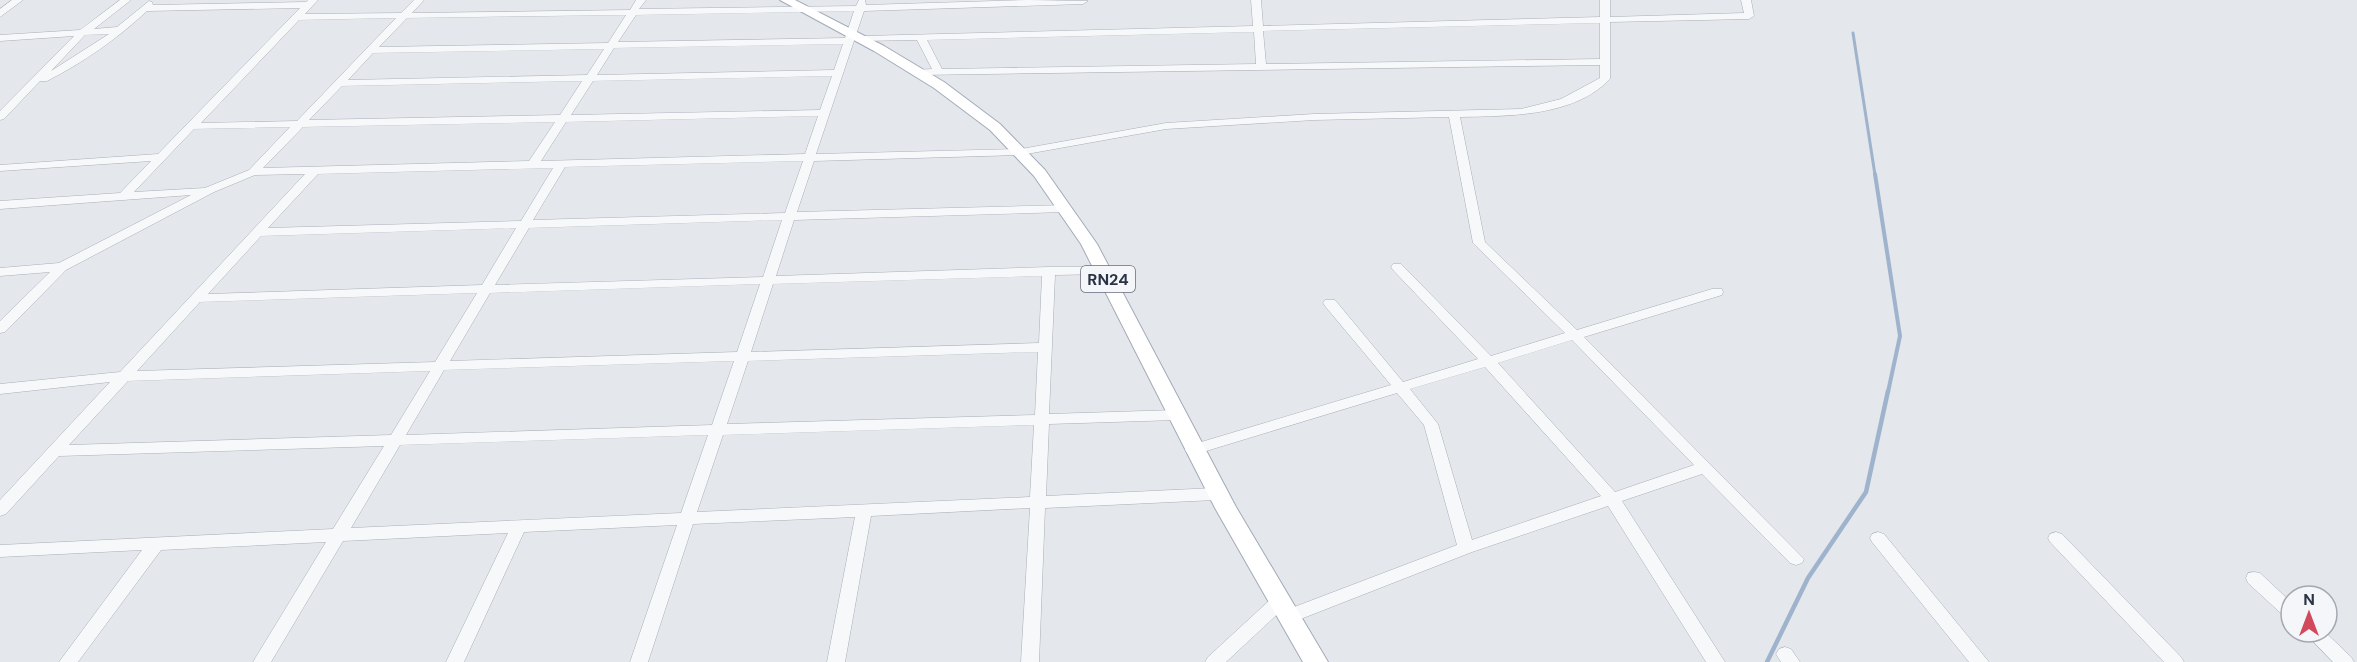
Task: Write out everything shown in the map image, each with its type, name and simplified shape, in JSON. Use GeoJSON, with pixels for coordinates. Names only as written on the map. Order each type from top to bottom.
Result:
{"type":"FeatureCollection","features":[{"type":"Feature","properties":{"kind":"main road","name":"RN24"},"geometry":{"type":"LineString","coordinates":[[786,0],[920,72],[970,109],[1021,152],[1065,208],[1089,244],[1215,494],[1282,610],[1316,662]]}},
{"type":"Feature","properties":{"kind":"street"},"geometry":{"type":"LineString","coordinates":[[0,14],[18,0]]}},
{"type":"Feature","properties":{"kind":"street"},"geometry":{"type":"LineString","coordinates":[[0,117],[5,108],[33,84],[82,33],[126,0]]}},
{"type":"Feature","properties":{"kind":"street"},"geometry":{"type":"LineString","coordinates":[[33,84],[79,61],[106,43],[153,0]]}},
{"type":"Feature","properties":{"kind":"street"},"geometry":{"type":"LineString","coordinates":[[0,329],[62,267],[210,190],[253,171],[419,0]]}},
{"type":"Feature","properties":{"kind":"street"},"geometry":{"type":"LineString","coordinates":[[534,164],[641,0]]}},
{"type":"Feature","properties":{"kind":"street"},"geometry":{"type":"LineString","coordinates":[[1256,0],[1261,65]]}},
{"type":"Feature","properties":{"kind":"street"},"geometry":{"type":"LineString","coordinates":[[253,171],[1021,152],[1166,126],[1314,117],[1541,109],[1590,90],[1605,79],[1605,0]]}},
{"type":"Feature","properties":{"kind":"street"},"geometry":{"type":"LineString","coordinates":[[370,50],[854,37],[921,38],[1257,30],[1749,16],[1746,0]]}},
{"type":"Feature","properties":{"kind":"street"},"geometry":{"type":"LineString","coordinates":[[296,17],[806,10],[861,4],[1083,1]]}},
{"type":"Feature","properties":{"kind":"street"},"geometry":{"type":"LineString","coordinates":[[144,8],[310,2]]}},
{"type":"Feature","properties":{"kind":"street"},"geometry":{"type":"LineString","coordinates":[[124,196],[310,2]]}},
{"type":"Feature","properties":{"kind":"street"},"geometry":{"type":"LineString","coordinates":[[639,662],[837,73],[854,37],[861,4]]}},
{"type":"Feature","properties":{"kind":"street"},"geometry":{"type":"LineString","coordinates":[[0,38],[120,30]]}},
{"type":"Feature","properties":{"kind":"street"},"geometry":{"type":"LineString","coordinates":[[921,38],[939,72]]}},
{"type":"Feature","properties":{"kind":"street"},"geometry":{"type":"LineString","coordinates":[[920,72],[1261,65],[1605,62]]}},
{"type":"Feature","properties":{"kind":"street"},"geometry":{"type":"LineString","coordinates":[[339,83],[837,73]]}},
{"type":"Feature","properties":{"kind":"street"},"geometry":{"type":"LineString","coordinates":[[191,126],[824,113]]}},
{"type":"Feature","properties":{"kind":"street"},"geometry":{"type":"LineString","coordinates":[[1454,113],[1479,243],[1521,281],[1796,559]]}},
{"type":"Feature","properties":{"kind":"street"},"geometry":{"type":"LineString","coordinates":[[0,168],[161,157]]}},
{"type":"Feature","properties":{"kind":"street"},"geometry":{"type":"LineString","coordinates":[[262,662],[561,164]]}},
{"type":"Feature","properties":{"kind":"street"},"geometry":{"type":"LineString","coordinates":[[0,510],[315,170]]}},
{"type":"Feature","properties":{"kind":"street"},"geometry":{"type":"LineString","coordinates":[[0,205],[210,190]]}},
{"type":"Feature","properties":{"kind":"street"},"geometry":{"type":"LineString","coordinates":[[258,232],[1065,208]]}},
{"type":"Feature","properties":{"kind":"street"},"geometry":{"type":"LineString","coordinates":[[0,272],[62,267]]}},
{"type":"Feature","properties":{"kind":"street"},"geometry":{"type":"LineString","coordinates":[[1397,267],[1488,361],[1611,497],[1716,662]]}},
{"type":"Feature","properties":{"kind":"street"},"geometry":{"type":"LineString","coordinates":[[196,298],[1103,270]]}},
{"type":"Feature","properties":{"kind":"street"},"geometry":{"type":"LineString","coordinates":[[1030,662],[1049,271]]}},
{"type":"Feature","properties":{"kind":"street"},"geometry":{"type":"LineString","coordinates":[[1193,450],[1717,292]]}},
{"type":"Feature","properties":{"kind":"street"},"geometry":{"type":"LineString","coordinates":[[1330,303],[1431,424],[1466,548]]}},
{"type":"Feature","properties":{"kind":"street"},"geometry":{"type":"LineString","coordinates":[[0,389],[124,376],[1045,347]]}},
{"type":"Feature","properties":{"kind":"street"},"geometry":{"type":"LineString","coordinates":[[55,451],[1176,415]]}},
{"type":"Feature","properties":{"kind":"street"},"geometry":{"type":"LineString","coordinates":[[1214,662],[1282,610],[1705,466]]}},
{"type":"Feature","properties":{"kind":"street"},"geometry":{"type":"LineString","coordinates":[[0,551],[1215,494]]}},
{"type":"Feature","properties":{"kind":"street"},"geometry":{"type":"LineString","coordinates":[[836,662],[864,510]]}},
{"type":"Feature","properties":{"kind":"street"},"geometry":{"type":"LineString","coordinates":[[455,662],[519,527]]}},
{"type":"Feature","properties":{"kind":"street"},"geometry":{"type":"LineString","coordinates":[[1878,538],[1980,662]]}},
{"type":"Feature","properties":{"kind":"street"},"geometry":{"type":"LineString","coordinates":[[2056,538],[2175,662]]}},
{"type":"Feature","properties":{"kind":"street"},"geometry":{"type":"LineString","coordinates":[[68,662],[156,544]]}},
{"type":"Feature","properties":{"kind":"street"},"geometry":{"type":"LineString","coordinates":[[2254,578],[2279,601]]}},
{"type":"Feature","properties":{"kind":"street"},"geometry":{"type":"LineString","coordinates":[[2325,644],[2343,662]]}},
{"type":"Feature","properties":{"kind":"waterway"},"geometry":{"type":"LineString","coordinates":[[1853,33],[1875,175]]}},
{"type":"Feature","properties":{"kind":"waterway"},"geometry":{"type":"LineString","coordinates":[[1875,174],[1900,336],[1888,392]]}},
{"type":"Feature","properties":{"kind":"waterway"},"geometry":{"type":"LineString","coordinates":[[1767,662],[1808,578],[1866,492],[1888,391]]}}]}
